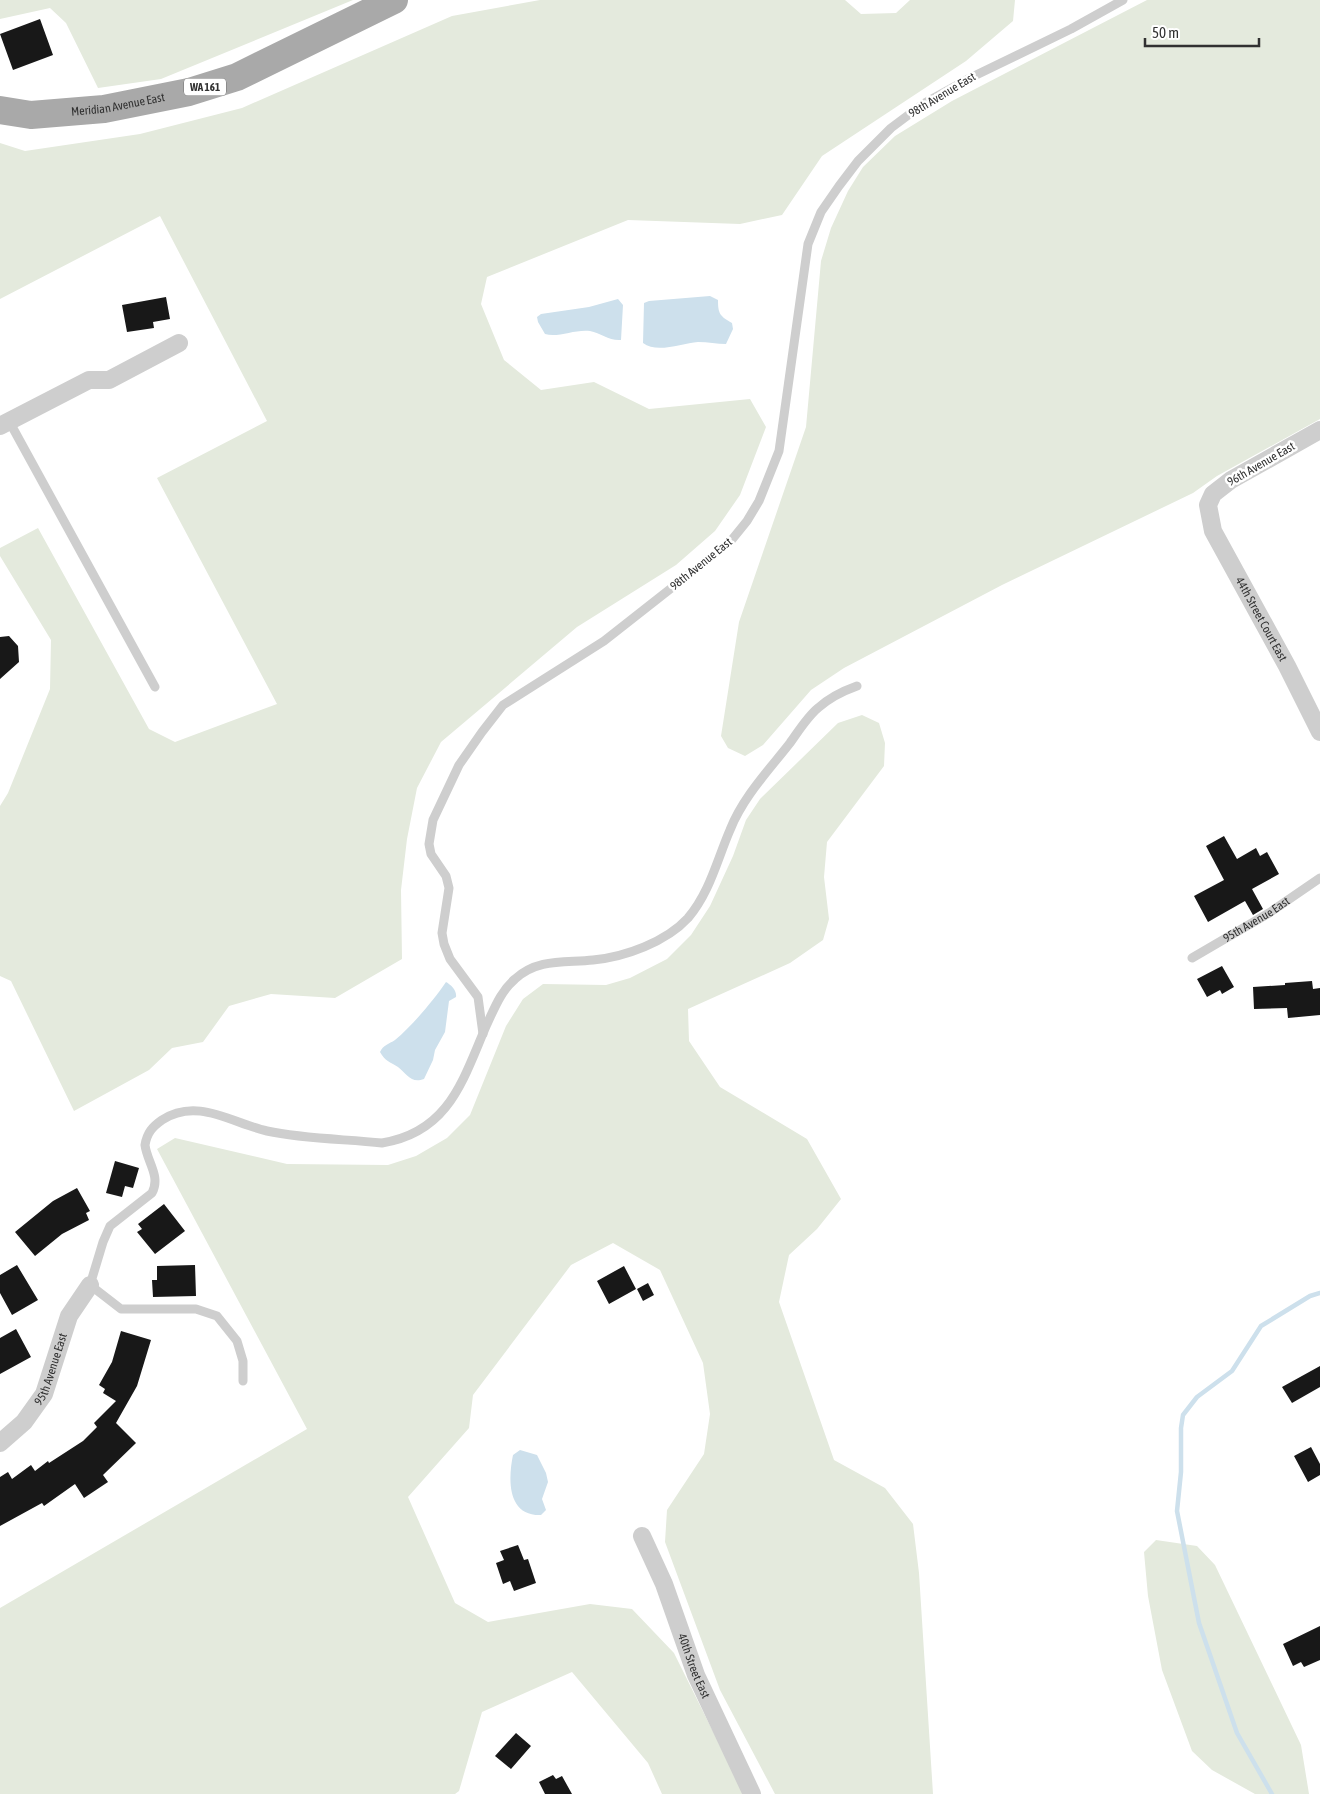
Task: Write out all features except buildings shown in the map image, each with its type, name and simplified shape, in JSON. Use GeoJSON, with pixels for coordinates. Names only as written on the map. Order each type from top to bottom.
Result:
{"type":"FeatureCollection","features":[{"type":"Feature","properties":{"kind":"main road","name":"Meridian Avenue East"},"geometry":{"type":"LineString","coordinates":[[0,110],[31,115],[104,109],[189,92],[237,77],[394,0]]}},
{"type":"Feature","properties":{"kind":"street"},"geometry":{"type":"LineString","coordinates":[[4,424],[89,380],[109,380],[179,343]]}},
{"type":"Feature","properties":{"kind":"street","name":"96th Avenue East"},"geometry":{"type":"LineString","coordinates":[[1208,505],[1213,494],[1231,480],[1320,430]]}},
{"type":"Feature","properties":{"kind":"street","name":"44th Street Court East"},"geometry":{"type":"LineString","coordinates":[[1208,505],[1213,532],[1287,666],[1320,732]]}},
{"type":"Feature","properties":{"kind":"street","name":"95th Avenue East"},"geometry":{"type":"LineString","coordinates":[[0,1443],[24,1422],[44,1394],[69,1316],[90,1285]]}},
{"type":"Feature","properties":{"kind":"street","name":"40th Street East"},"geometry":{"type":"LineString","coordinates":[[642,1536],[664,1584],[696,1675],[752,1794]]}},
{"type":"Feature","properties":{"kind":"lane","name":"98th Avenue East"},"geometry":{"type":"LineString","coordinates":[[483,1034],[478,997],[450,959],[444,944],[442,933],[449,888],[446,876],[431,854],[429,844],[433,820],[460,765],[482,732],[504,706],[604,641],[730,542],[748,521],[767,484],[779,451],[808,244],[821,212],[858,161],[891,128],[924,104],[972,77],[1071,29],[1123,0]]}},
{"type":"Feature","properties":{"kind":"lane"},"geometry":{"type":"LineString","coordinates":[[4,424],[155,687]]}},
{"type":"Feature","properties":{"kind":"lane"},"geometry":{"type":"LineString","coordinates":[[243,1381],[243,1361],[238,1341],[225,1323],[211,1312],[196,1309],[121,1309],[90,1285],[110,1226],[152,1193],[155,1188],[156,1177],[145,1145],[149,1132],[165,1118],[184,1111],[202,1110],[267,1131],[382,1143],[394,1141],[418,1132],[447,1108],[460,1088],[500,997],[511,983],[525,971],[548,962],[595,960],[630,952],[660,938],[688,918],[708,886],[730,830],[757,784],[816,709],[838,694],[857,686]]}},
{"type":"Feature","properties":{"kind":"lane","name":"95th Avenue East"},"geometry":{"type":"LineString","coordinates":[[1192,958],[1270,913],[1320,878]]}},
{"type":"Feature","properties":{"kind":"shaded area"},"geometry":{"type":"Polygon","coordinates":[[[0,0],[353,0],[161,79],[98,88],[66,23],[50,8],[0,19],[0,0]]]}},
{"type":"Feature","properties":{"kind":"shaded area"},"geometry":{"type":"Polygon","coordinates":[[[540,0],[845,0],[861,14],[896,13],[910,0],[1015,0],[1013,21],[966,61],[822,156],[782,215],[740,224],[628,220],[487,277],[481,304],[504,360],[541,390],[594,382],[649,409],[750,399],[766,427],[740,495],[715,531],[676,565],[577,627],[441,742],[417,788],[407,839],[401,890],[402,959],[335,998],[271,994],[229,1006],[203,1042],[172,1048],[149,1070],[74,1111],[11,981],[0,976],[0,806],[8,793],[50,689],[51,640],[0,556],[0,548],[38,528],[149,729],[175,742],[277,704],[157,478],[267,421],[160,216],[0,299],[0,143],[25,151],[140,134],[242,108],[452,16],[540,0]]]}},
{"type":"Feature","properties":{"kind":"shaded area"},"geometry":{"type":"Polygon","coordinates":[[[1147,0],[1320,0],[1320,419],[1217,476],[1193,493],[1002,585],[844,668],[811,690],[763,745],[745,756],[728,748],[721,736],[739,622],[806,427],[821,261],[831,228],[848,191],[863,167],[895,136],[952,101],[1147,0]]]}},
{"type":"Feature","properties":{"kind":"shaded area"},"geometry":{"type":"Polygon","coordinates":[[[862,715],[879,723],[885,743],[884,766],[827,842],[824,877],[829,919],[823,940],[790,963],[688,1009],[689,1041],[720,1087],[807,1139],[841,1199],[817,1229],[789,1255],[779,1302],[834,1460],[885,1488],[913,1524],[919,1573],[933,1794],[775,1794],[720,1690],[665,1542],[667,1510],[704,1454],[710,1414],[703,1363],[660,1270],[613,1243],[571,1265],[473,1395],[469,1428],[408,1497],[455,1603],[488,1622],[590,1604],[632,1609],[674,1653],[744,1794],[662,1794],[648,1763],[572,1672],[482,1712],[459,1791],[455,1794],[0,1794],[0,1608],[307,1429],[157,1149],[175,1138],[287,1164],[388,1165],[416,1156],[447,1138],[470,1115],[506,1026],[523,999],[543,984],[606,985],[630,978],[667,959],[691,935],[710,906],[733,856],[746,820],[760,799],[838,723],[862,715]]]}},
{"type":"Feature","properties":{"kind":"shaded area"},"geometry":{"type":"Polygon","coordinates":[[[1156,1540],[1197,1546],[1215,1565],[1301,1745],[1309,1794],[1255,1794],[1212,1770],[1192,1751],[1162,1670],[1148,1596],[1144,1552],[1156,1540]]]}},
{"type":"Feature","properties":{"kind":"water"},"geometry":{"type":"Polygon","coordinates":[[[710,296],[718,300],[720,314],[732,323],[733,329],[726,344],[698,342],[655,348],[643,343],[644,303],[710,296]]]}},
{"type":"Feature","properties":{"kind":"water"},"geometry":{"type":"Polygon","coordinates":[[[618,299],[623,305],[621,340],[590,331],[555,335],[545,334],[538,322],[537,317],[541,314],[589,307],[618,299]]]}},
{"type":"Feature","properties":{"kind":"water"},"geometry":{"type":"Polygon","coordinates":[[[446,982],[456,992],[456,997],[449,1001],[445,1032],[435,1050],[433,1060],[424,1079],[412,1079],[380,1052],[384,1046],[395,1040],[415,1021],[446,982]]]}},
{"type":"Feature","properties":{"kind":"water"},"geometry":{"type":"Polygon","coordinates":[[[520,1450],[537,1455],[546,1473],[548,1482],[542,1499],[546,1510],[541,1515],[530,1514],[522,1509],[516,1503],[512,1494],[511,1465],[513,1455],[520,1450]]]}},
{"type":"Feature","properties":{"kind":"waterway"},"geometry":{"type":"LineString","coordinates":[[1272,1794],[1237,1733],[1199,1623],[1177,1511],[1181,1472],[1181,1428],[1183,1415],[1197,1397],[1232,1371],[1261,1326],[1310,1296],[1320,1293]]}}]}
